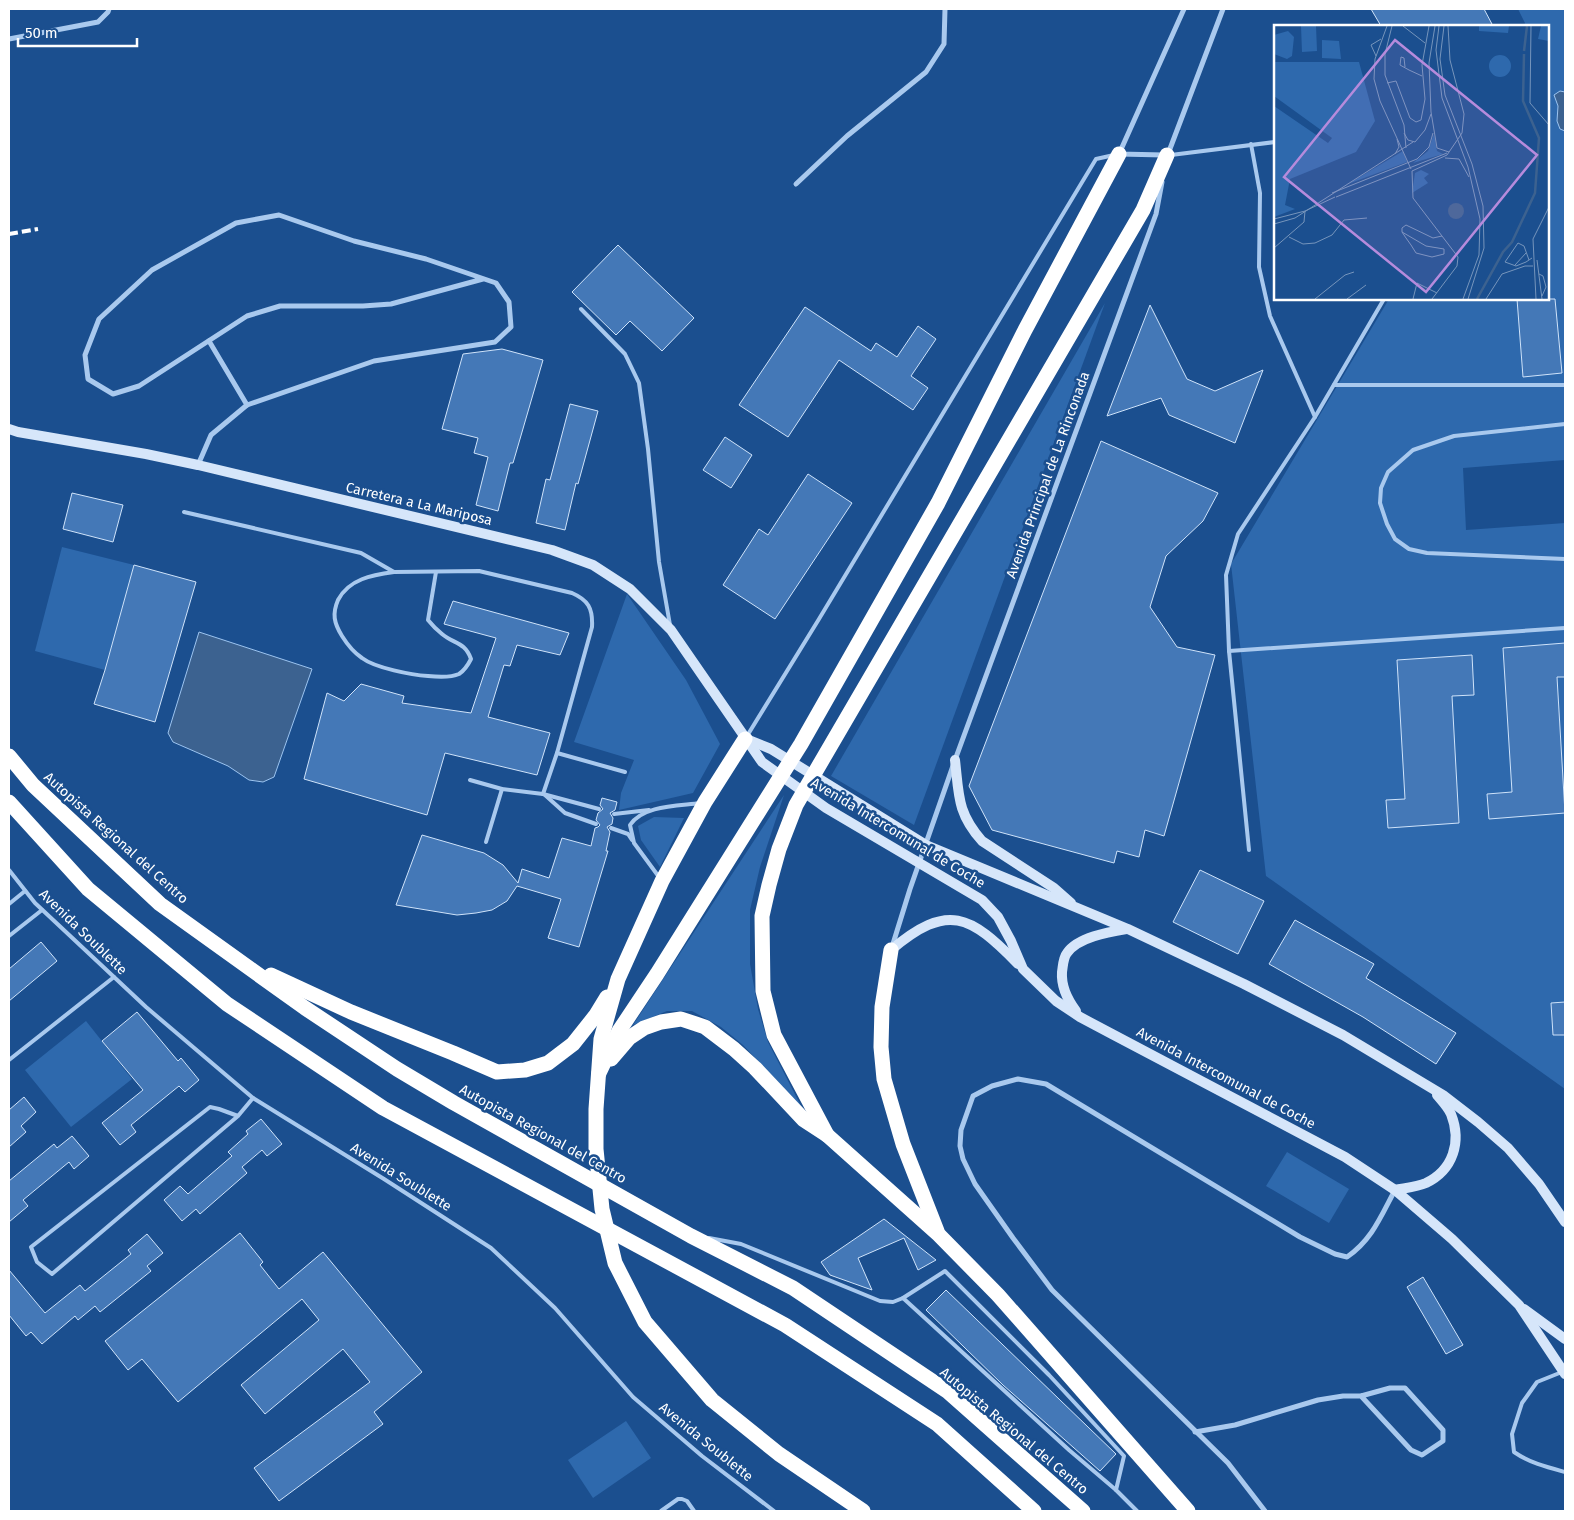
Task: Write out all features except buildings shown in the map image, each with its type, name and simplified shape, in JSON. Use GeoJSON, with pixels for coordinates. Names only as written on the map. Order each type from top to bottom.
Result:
{"type":"FeatureCollection","features":[{"type":"Feature","properties":{"kind":"highway"},"geometry":{"type":"LineString","coordinates":[[599,1073],[619,1031],[657,974],[801,744],[919,537],[1118,154]]}},
{"type":"Feature","properties":{"kind":"highway"},"geometry":{"type":"LineString","coordinates":[[826,1135],[774,1035],[763,991],[762,916],[779,849],[796,805],[1143,210],[1167,155]]}},
{"type":"Feature","properties":{"kind":"highway"},"geometry":{"type":"LineString","coordinates":[[243,962],[351,1012],[453,1052],[497,1072],[525,1070],[548,1063],[573,1044],[596,1015],[618,979],[662,881],[704,802],[745,738]]}},
{"type":"Feature","properties":{"kind":"highway","name":"Autopista Regional del Centro"},"geometry":{"type":"LineString","coordinates":[[9,757],[33,785],[160,904],[305,1008],[396,1069],[691,1236],[792,1288],[947,1391],[1083,1511]]}},
{"type":"Feature","properties":{"kind":"highway"},"geometry":{"type":"LineString","coordinates":[[9,802],[88,889],[227,1004],[383,1108],[785,1325],[937,1424],[1034,1511]]}},
{"type":"Feature","properties":{"kind":"highway"},"geometry":{"type":"LineString","coordinates":[[891,950],[882,1007],[881,1047],[884,1079],[903,1144],[939,1235]]}},
{"type":"Feature","properties":{"kind":"highway"},"geometry":{"type":"LineString","coordinates":[[618,979],[601,1039],[596,1110],[596,1149],[602,1209],[615,1263],[644,1322],[712,1400],[779,1454],[863,1511]]}},
{"type":"Feature","properties":{"kind":"highway"},"geometry":{"type":"LineString","coordinates":[[599,1073],[629,1038],[644,1028],[661,1022],[681,1019],[694,1023],[705,1028],[734,1049],[755,1068],[804,1120],[826,1135],[939,1235],[998,1295],[1188,1511]]}},
{"type":"Feature","properties":{"kind":"main road","name":"Carretera a La Mariposa"},"geometry":{"type":"LineString","coordinates":[[9,429],[198,465],[552,550],[593,565],[630,589],[671,630],[745,738]]}},
{"type":"Feature","properties":{"kind":"main road","name":"Avenida Intercomunal de Coche"},"geometry":{"type":"LineString","coordinates":[[745,738],[771,749],[926,845],[1128,929],[1244,984],[1343,1035],[1432,1088],[1478,1122],[1508,1148],[1539,1184],[1565,1222]]}},
{"type":"Feature","properties":{"kind":"main road","name":"Avenida Intercomunal de Coche"},"geometry":{"type":"LineString","coordinates":[[745,738],[762,762],[826,808],[982,900],[998,917],[1023,969],[1056,1001],[1080,1017],[1345,1157],[1395,1190],[1452,1239],[1520,1305],[1564,1372]]}},
{"type":"Feature","properties":{"kind":"main road"},"geometry":{"type":"LineString","coordinates":[[955,760],[959,801],[967,823],[974,832],[982,841],[1054,888],[1078,908]]}},
{"type":"Feature","properties":{"kind":"main road"},"geometry":{"type":"LineString","coordinates":[[891,950],[908,936],[934,922],[945,919],[960,921],[976,927],[995,941],[1023,969]]}},
{"type":"Feature","properties":{"kind":"main road"},"geometry":{"type":"LineString","coordinates":[[1080,1017],[1070,1003],[1063,988],[1063,964],[1067,953],[1077,944],[1090,938],[1104,933],[1128,929]]}},
{"type":"Feature","properties":{"kind":"main road"},"geometry":{"type":"LineString","coordinates":[[1395,1190],[1424,1184],[1445,1170],[1452,1159],[1455,1135],[1454,1123],[1450,1112],[1432,1088]]}},
{"type":"Feature","properties":{"kind":"main road"},"geometry":{"type":"LineString","coordinates":[[1520,1305],[1565,1339]]}},
{"type":"Feature","properties":{"kind":"street"},"geometry":{"type":"LineString","coordinates":[[9,39],[98,22],[109,9]]}},
{"type":"Feature","properties":{"kind":"street"},"geometry":{"type":"LineString","coordinates":[[796,184],[847,136],[926,72],[944,44],[945,9]]}},
{"type":"Feature","properties":{"kind":"street"},"geometry":{"type":"LineString","coordinates":[[1167,155],[1118,154],[1184,9]]}},
{"type":"Feature","properties":{"kind":"street","name":"Avenida Principal de La Rinconada"},"geometry":{"type":"LineString","coordinates":[[891,950],[910,888],[955,760],[1156,214],[1167,155],[1224,9]]}},
{"type":"Feature","properties":{"kind":"street"},"geometry":{"type":"LineString","coordinates":[[198,465],[211,435],[247,404],[374,361],[495,342],[511,326],[509,302],[496,283],[426,259],[354,241],[279,215],[236,223],[152,270],[99,319],[85,355],[88,379],[113,394],[139,386],[247,316],[280,306],[391,304],[483,279]]}},
{"type":"Feature","properties":{"kind":"street"},"geometry":{"type":"LineString","coordinates":[[210,341],[247,404]]}},
{"type":"Feature","properties":{"kind":"street"},"geometry":{"type":"LineString","coordinates":[[1265,1511],[1228,1463],[1052,1290],[975,1184],[963,1159],[960,1146],[962,1130],[973,1096],[992,1086],[1018,1079],[1046,1084],[1300,1237],[1335,1254],[1347,1257],[1369,1238],[1395,1190]]}},
{"type":"Feature","properties":{"kind":"street"},"geometry":{"type":"LineString","coordinates":[[1195,1432],[1234,1425],[1318,1400],[1343,1396],[1361,1396],[1390,1388],[1404,1388],[1444,1430],[1443,1441],[1422,1454],[1412,1450],[1361,1396]]}},
{"type":"Feature","properties":{"kind":"lane"},"geometry":{"type":"LineString","coordinates":[[1167,155],[1274,142]]}},
{"type":"Feature","properties":{"kind":"lane"},"geometry":{"type":"LineString","coordinates":[[1251,144],[1260,193],[1259,268],[1270,316],[1315,417]]}},
{"type":"Feature","properties":{"kind":"lane"},"geometry":{"type":"LineString","coordinates":[[745,738],[819,619],[1096,159],[1118,154]]}},
{"type":"Feature","properties":{"kind":"lane"},"geometry":{"type":"LineString","coordinates":[[1249,850],[1229,651],[1226,576],[1238,534],[1315,417],[1383,300]]}},
{"type":"Feature","properties":{"kind":"lane"},"geometry":{"type":"LineString","coordinates":[[581,309],[625,354],[639,383],[648,449],[659,562],[671,630]]}},
{"type":"Feature","properties":{"kind":"lane"},"geometry":{"type":"LineString","coordinates":[[1334,385],[1565,385]]}},
{"type":"Feature","properties":{"kind":"lane"},"geometry":{"type":"LineString","coordinates":[[1565,424],[1454,436],[1413,450],[1388,472],[1381,488],[1380,503],[1387,524],[1395,539],[1409,549],[1427,553],[1565,559]]}},
{"type":"Feature","properties":{"kind":"lane"},"geometry":{"type":"LineString","coordinates":[[184,512],[361,553],[394,572]]}},
{"type":"Feature","properties":{"kind":"lane"},"geometry":{"type":"LineString","coordinates":[[436,572],[428,620],[442,635],[457,642],[468,651],[471,659],[468,666],[458,674],[443,677],[411,675],[363,660],[348,645],[334,624],[334,608],[343,591],[359,579],[372,574],[394,572],[480,571],[572,593],[583,598],[590,608],[592,627],[543,794]]}},
{"type":"Feature","properties":{"kind":"lane"},"geometry":{"type":"LineString","coordinates":[[1229,651],[1565,628]]}},
{"type":"Feature","properties":{"kind":"lane"},"geometry":{"type":"LineString","coordinates":[[556,753],[625,772]]}},
{"type":"Feature","properties":{"kind":"lane"},"geometry":{"type":"LineString","coordinates":[[470,780],[502,789],[543,794],[599,809]]}},
{"type":"Feature","properties":{"kind":"lane"},"geometry":{"type":"LineString","coordinates":[[486,842],[502,789]]}},
{"type":"Feature","properties":{"kind":"lane"},"geometry":{"type":"LineString","coordinates":[[543,794],[565,813],[596,824]]}},
{"type":"Feature","properties":{"kind":"lane"},"geometry":{"type":"LineString","coordinates":[[614,814],[704,802]]}},
{"type":"Feature","properties":{"kind":"lane"},"geometry":{"type":"LineString","coordinates":[[634,843],[630,825],[633,821],[652,810]]}},
{"type":"Feature","properties":{"kind":"lane"},"geometry":{"type":"LineString","coordinates":[[611,828],[628,834],[662,881]]}},
{"type":"Feature","properties":{"kind":"lane","name":"Avenida Soublette"},"geometry":{"type":"LineString","coordinates":[[9,870],[42,910],[146,1007],[254,1098],[491,1248],[555,1308],[633,1398],[702,1456],[774,1511]]}},
{"type":"Feature","properties":{"kind":"lane"},"geometry":{"type":"LineString","coordinates":[[9,904],[25,891]]}},
{"type":"Feature","properties":{"kind":"lane"},"geometry":{"type":"LineString","coordinates":[[9,936],[42,910]]}},
{"type":"Feature","properties":{"kind":"lane"},"geometry":{"type":"LineString","coordinates":[[9,1060],[114,977]]}},
{"type":"Feature","properties":{"kind":"lane"},"geometry":{"type":"LineString","coordinates":[[238,1116],[210,1107],[31,1247],[37,1262],[52,1274],[238,1116],[254,1098]]}},
{"type":"Feature","properties":{"kind":"lane"},"geometry":{"type":"LineString","coordinates":[[691,1236],[741,1244],[880,1301],[893,1302],[903,1298],[945,1271],[1048,1375],[1124,1456],[1116,1490]]}},
{"type":"Feature","properties":{"kind":"lane"},"geometry":{"type":"LineString","coordinates":[[903,1298],[1069,1450],[1116,1490],[1136,1511]]}},
{"type":"Feature","properties":{"kind":"lane"},"geometry":{"type":"LineString","coordinates":[[1564,1372],[1537,1382],[1522,1403],[1512,1434],[1514,1452],[1519,1456],[1538,1465],[1565,1472]]}},
{"type":"Feature","properties":{"kind":"lane"},"geometry":{"type":"LineString","coordinates":[[662,1511],[682,1498],[694,1511]]}},
{"type":"Feature","properties":{"kind":"shaded area"},"geometry":{"type":"Polygon","coordinates":[[[1518,9],[1565,9],[1565,460],[1463,468],[1466,530],[1565,523],[1565,1089],[1266,876],[1231,564],[1388,300],[1549,300],[1549,25],[1524,25],[1518,9]]]}},
{"type":"Feature","properties":{"kind":"shaded area"},"geometry":{"type":"Polygon","coordinates":[[[1560,91],[1565,92],[1565,131],[1560,129],[1557,121],[1558,106],[1554,95],[1560,91]]]}},
{"type":"Feature","properties":{"kind":"shaded area"},"geometry":{"type":"Polygon","coordinates":[[[1105,303],[914,825],[831,776],[1105,303]]]}},
{"type":"Feature","properties":{"kind":"shaded area"},"geometry":{"type":"Polygon","coordinates":[[[62,547],[134,565],[105,670],[35,651],[62,547]]]}},
{"type":"Feature","properties":{"kind":"shaded area"},"geometry":{"type":"Polygon","coordinates":[[[627,594],[686,680],[720,744],[693,793],[619,810],[621,793],[634,760],[574,742],[627,594]]]}},
{"type":"Feature","properties":{"kind":"shaded area"},"geometry":{"type":"Polygon","coordinates":[[[199,632],[312,669],[274,777],[263,782],[249,780],[228,766],[173,742],[168,733],[199,632]]]}},
{"type":"Feature","properties":{"kind":"shaded area"},"geometry":{"type":"Polygon","coordinates":[[[784,795],[760,867],[750,910],[750,964],[758,1009],[768,1042],[801,1106],[743,1045],[721,1027],[692,1011],[667,1011],[633,1025],[784,795]]]}},
{"type":"Feature","properties":{"kind":"shaded area"},"geometry":{"type":"Polygon","coordinates":[[[654,817],[684,818],[660,867],[641,840],[638,826],[654,817]]]}},
{"type":"Feature","properties":{"kind":"shaded area"},"geometry":{"type":"Polygon","coordinates":[[[86,1021],[132,1079],[71,1127],[25,1070],[86,1021]]]}},
{"type":"Feature","properties":{"kind":"shaded area"},"geometry":{"type":"Polygon","coordinates":[[[1287,1152],[1349,1189],[1329,1223],[1266,1186],[1287,1152]]]}},
{"type":"Feature","properties":{"kind":"shaded area"},"geometry":{"type":"Polygon","coordinates":[[[626,1421],[651,1458],[593,1498],[568,1460],[626,1421]]]}},
{"type":"Feature","properties":{"kind":"railway"},"geometry":{"type":"LineString","coordinates":[[9,234],[38,229]]}}]}
